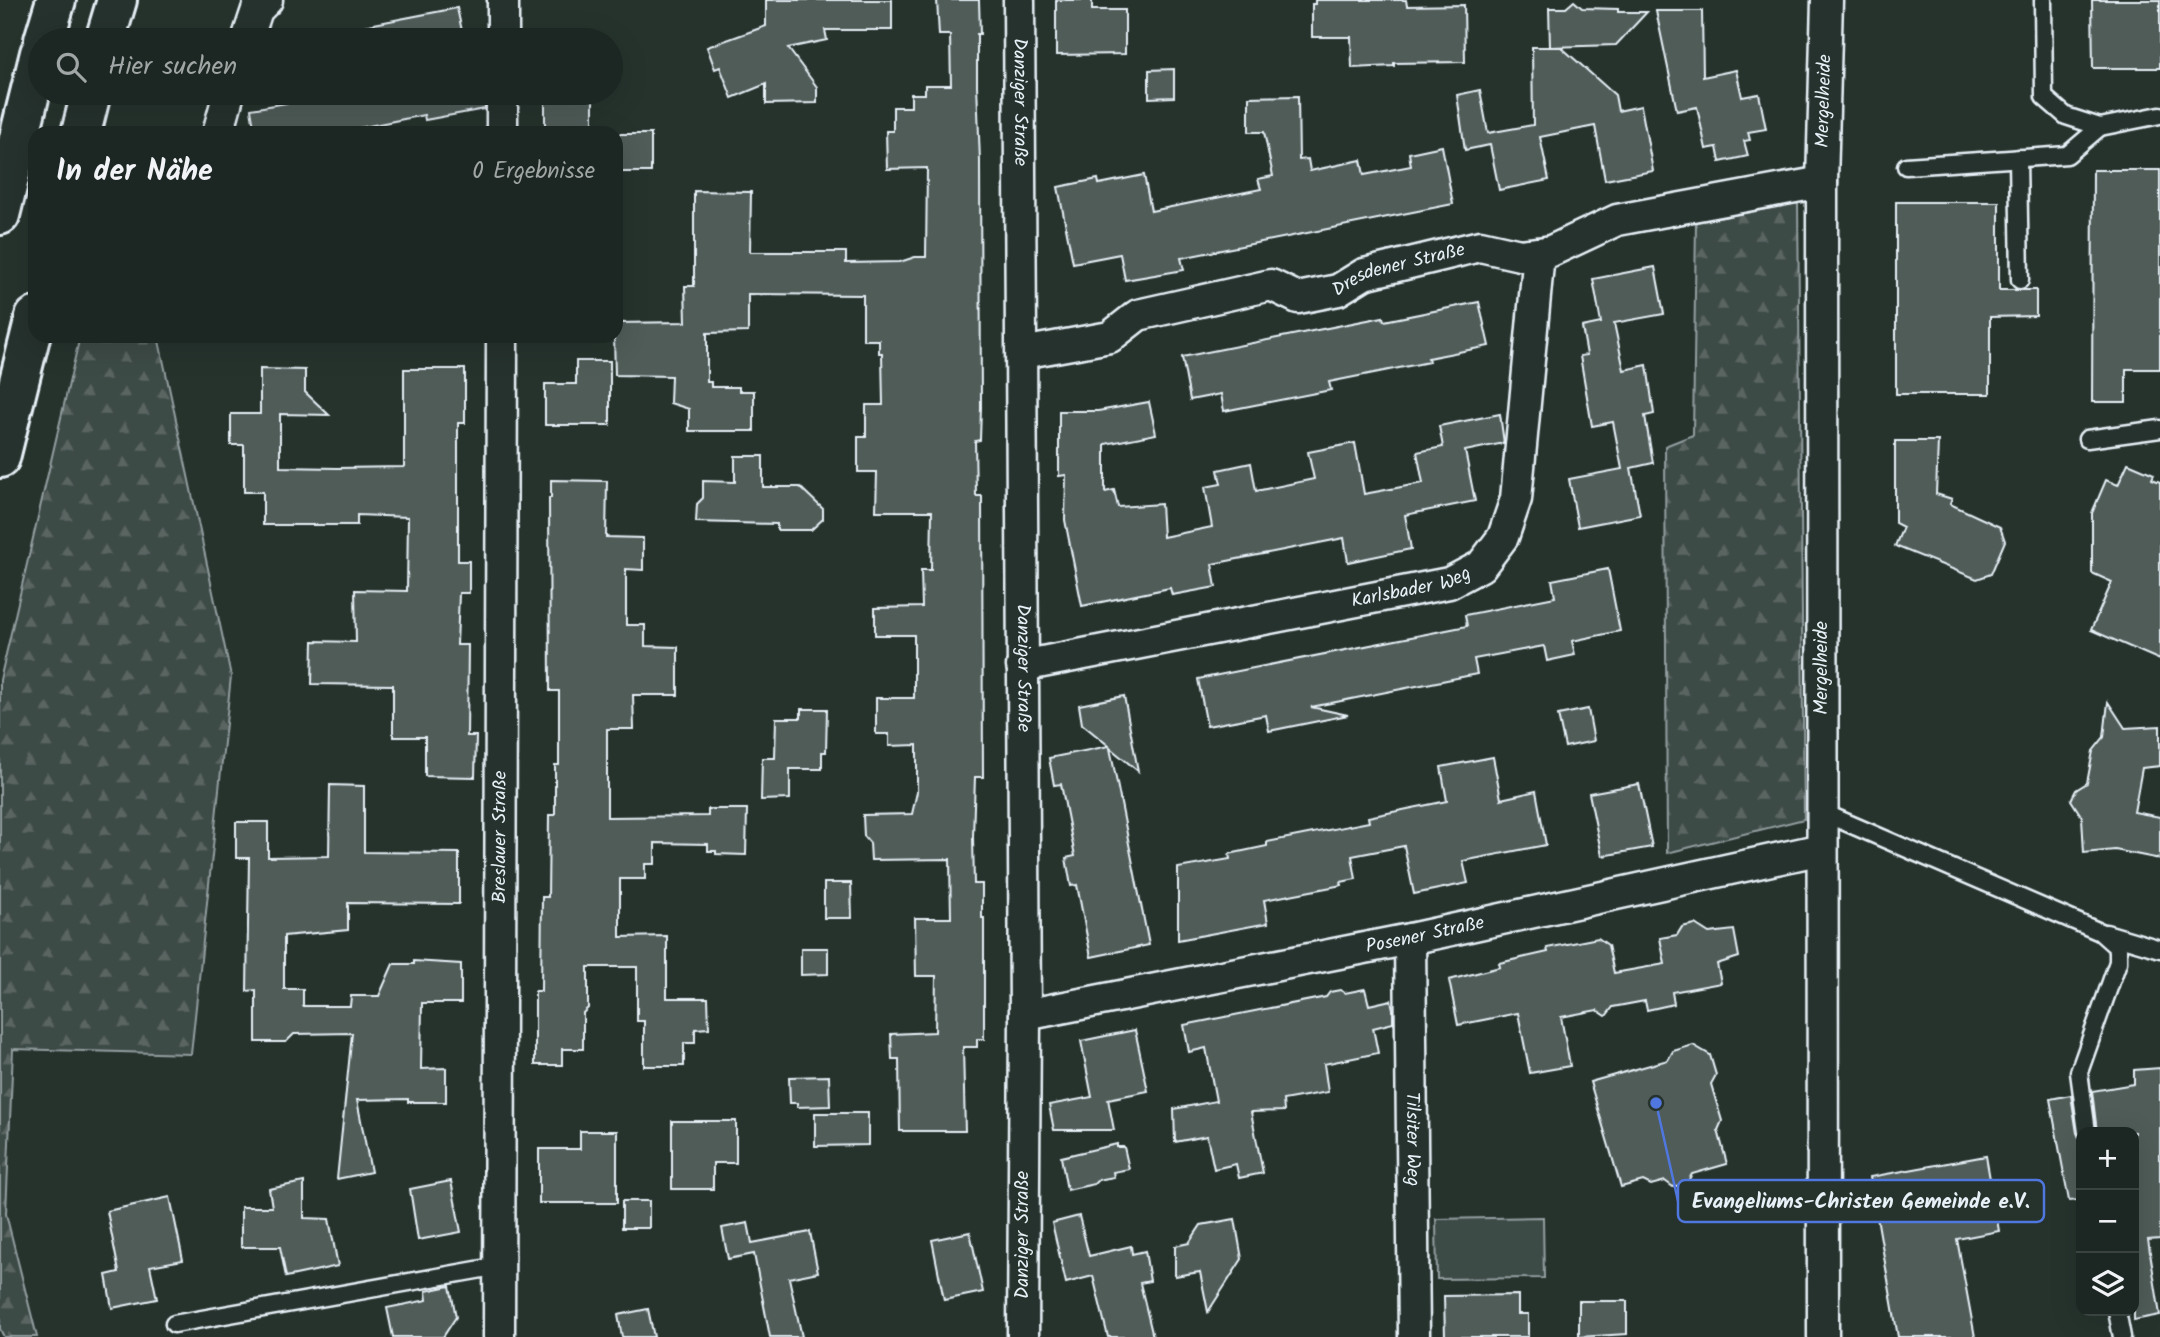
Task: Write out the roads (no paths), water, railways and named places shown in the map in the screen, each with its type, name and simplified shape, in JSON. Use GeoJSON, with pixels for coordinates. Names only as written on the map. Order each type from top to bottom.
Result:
{"type":"FeatureCollection","features":[{"type":"Feature","properties":{"kind":"highway"},"geometry":{"type":"LineString","coordinates":[[48,28],[56,0]]}},
{"type":"Feature","properties":{"kind":"highway"},"geometry":{"type":"LineString","coordinates":[[109,28],[117,0]]}},
{"type":"Feature","properties":{"kind":"highway"},"geometry":{"type":"LineString","coordinates":[[0,215],[28,102]]}},
{"type":"Feature","properties":{"kind":"highway"},"geometry":{"type":"LineString","coordinates":[[82,126],[87,105]]}},
{"type":"Feature","properties":{"kind":"highway"},"geometry":{"type":"LineString","coordinates":[[0,458],[29,343]]}},
{"type":"Feature","properties":{"kind":"street"},"geometry":{"type":"LineString","coordinates":[[251,28],[257,10],[267,0]]}},
{"type":"Feature","properties":{"kind":"street"},"geometry":{"type":"LineString","coordinates":[[502,28],[503,0]]}},
{"type":"Feature","properties":{"kind":"street","name":"Danziger Straße"},"geometry":{"type":"LineString","coordinates":[[1019,0],[1025,1015],[1023,1337]]}},
{"type":"Feature","properties":{"kind":"street","name":"Mergelheide"},"geometry":{"type":"LineString","coordinates":[[1823,1337],[1822,182],[1827,0]]}},
{"type":"Feature","properties":{"kind":"street"},"geometry":{"type":"LineString","coordinates":[[220,126],[226,105]]}},
{"type":"Feature","properties":{"kind":"street"},"geometry":{"type":"LineString","coordinates":[[502,105],[502,126]]}},
{"type":"Feature","properties":{"kind":"street","name":"Dresdener Straße"},"geometry":{"type":"LineString","coordinates":[[1022,353],[1110,337],[1138,315],[1271,285],[1298,298],[1338,290],[1364,274],[1480,246],[1520,255],[1551,251],[1617,220],[1822,182]]}},
{"type":"Feature","properties":{"kind":"street","name":"Karlsbader Weg"},"geometry":{"type":"LineString","coordinates":[[1022,666],[1449,583],[1481,566],[1503,537],[1516,499],[1539,253]]}},
{"type":"Feature","properties":{"kind":"street","name":"Breslauer Straße"},"geometry":{"type":"LineString","coordinates":[[499,1337],[502,343]]}},
{"type":"Feature","properties":{"kind":"street","name":"Posener Straße"},"geometry":{"type":"LineString","coordinates":[[1025,1015],[1410,939],[1822,849]]}},
{"type":"Feature","properties":{"kind":"street","name":"Tilsiter Weg"},"geometry":{"type":"LineString","coordinates":[[1410,939],[1414,1337]]}},
{"type":"Feature","properties":{"kind":"lane"},"geometry":{"type":"LineString","coordinates":[[2043,0],[2044,97],[2066,116],[2100,127]]}},
{"type":"Feature","properties":{"kind":"lane"},"geometry":{"type":"LineString","coordinates":[[1906,166],[2067,155],[2100,127],[2160,115]]}},
{"type":"Feature","properties":{"kind":"lane"},"geometry":{"type":"LineString","coordinates":[[2018,158],[2020,280]]}},
{"type":"Feature","properties":{"kind":"lane"},"geometry":{"type":"LineString","coordinates":[[2087,439],[2160,429]]}},
{"type":"Feature","properties":{"kind":"lane"},"geometry":{"type":"LineString","coordinates":[[1822,812],[2100,932],[2160,949]]}},
{"type":"Feature","properties":{"kind":"lane"},"geometry":{"type":"LineString","coordinates":[[2086,1127],[2079,1072],[2118,962],[2118,948],[2100,932]]}},
{"type":"Feature","properties":{"kind":"lane"},"geometry":{"type":"LineString","coordinates":[[173,1324],[499,1266]]}},
{"type":"Feature","properties":{"kind":"lane"},"geometry":{"type":"LineString","coordinates":[[2119,1316],[2122,1337]]}},
{"type":"Feature","properties":{"kind":"place","name":"Evangeliums-Christen Gemeinde e.V."},"geometry":{"type":"Point","coordinates":[1656,1103]}}]}
